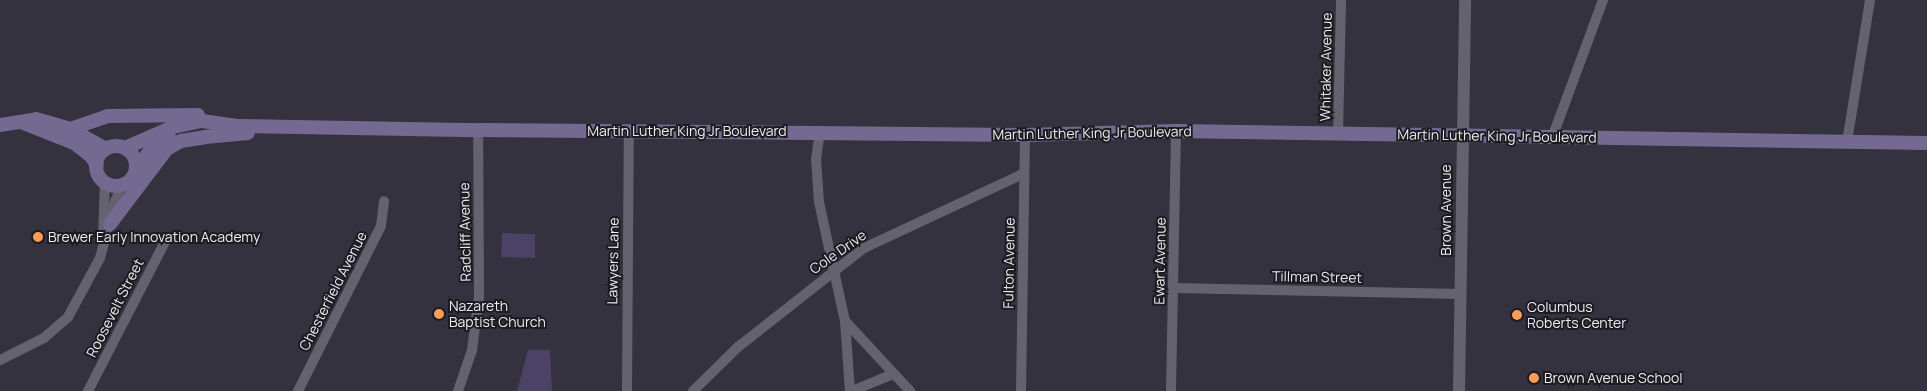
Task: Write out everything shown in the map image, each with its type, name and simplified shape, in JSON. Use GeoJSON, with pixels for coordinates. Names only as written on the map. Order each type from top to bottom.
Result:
{"type":"FeatureCollection","features":[{"type":"Feature","properties":{"kind":"main road","name":"Martin Luther King Jr Boulevard"},"geometry":{"type":"LineString","coordinates":[[70,129],[108,116],[132,115],[224,115],[257,126]]}},
{"type":"Feature","properties":{"kind":"main road"},"geometry":{"type":"LineString","coordinates":[[0,125],[36,119],[70,129],[106,149],[125,148],[134,157],[136,170],[124,184],[105,182],[90,155],[74,143],[21,122]]}},
{"type":"Feature","properties":{"kind":"main road","name":"Martin Luther King Jr Boulevard"},"geometry":{"type":"LineString","coordinates":[[125,148],[189,122],[216,121],[237,126]]}},
{"type":"Feature","properties":{"kind":"main road","name":"Martin Luther King Jr Boulevard"},"geometry":{"type":"LineString","coordinates":[[136,170],[151,148],[162,143],[181,136],[237,126],[478,130],[820,131],[1025,135],[1176,131],[1927,143]]}},
{"type":"Feature","properties":{"kind":"main road"},"geometry":{"type":"LineString","coordinates":[[110,224],[167,148],[181,141],[245,134],[274,126]]}},
{"type":"Feature","properties":{"kind":"main road"},"geometry":{"type":"LineString","coordinates":[[97,165],[106,149]]}},
{"type":"Feature","properties":{"kind":"street","name":"Whitaker Avenue"},"geometry":{"type":"LineString","coordinates":[[1338,134],[1341,0]]}},
{"type":"Feature","properties":{"kind":"street","name":"Brown Avenue"},"geometry":{"type":"LineString","coordinates":[[1460,391],[1461,135],[1465,0]]}},
{"type":"Feature","properties":{"kind":"street"},"geometry":{"type":"LineString","coordinates":[[1552,138],[1603,0]]}},
{"type":"Feature","properties":{"kind":"street"},"geometry":{"type":"LineString","coordinates":[[1847,142],[1870,0]]}},
{"type":"Feature","properties":{"kind":"street","name":"Radcliff Avenue"},"geometry":{"type":"LineString","coordinates":[[458,391],[472,350],[479,297],[478,130]]}},
{"type":"Feature","properties":{"kind":"street","name":"Lawyers Lane"},"geometry":{"type":"LineString","coordinates":[[627,391],[629,130]]}},
{"type":"Feature","properties":{"kind":"street"},"geometry":{"type":"LineString","coordinates":[[820,131],[816,159],[819,202],[845,321],[851,391],[893,374]]}},
{"type":"Feature","properties":{"kind":"street","name":"Ewart Avenue"},"geometry":{"type":"LineString","coordinates":[[1171,391],[1176,131]]}},
{"type":"Feature","properties":{"kind":"street","name":"Fulton Avenue"},"geometry":{"type":"LineString","coordinates":[[1021,391],[1025,135]]}},
{"type":"Feature","properties":{"kind":"street","name":"Cole Drive"},"geometry":{"type":"LineString","coordinates":[[694,391],[738,347],[864,248],[1023,174]]}},
{"type":"Feature","properties":{"kind":"street"},"geometry":{"type":"LineString","coordinates":[[0,360],[44,338],[68,317],[100,258],[103,242],[105,182]]}},
{"type":"Feature","properties":{"kind":"street"},"geometry":{"type":"LineString","coordinates":[[103,242],[110,224],[115,201],[124,184]]}},
{"type":"Feature","properties":{"kind":"street","name":"Chesterfield Avenue"},"geometry":{"type":"LineString","coordinates":[[298,391],[381,226],[384,201]]}},
{"type":"Feature","properties":{"kind":"street","name":"Roosevelt Street"},"geometry":{"type":"LineString","coordinates":[[88,391],[167,238]]}},
{"type":"Feature","properties":{"kind":"street","name":"Tillman Street"},"geometry":{"type":"LineString","coordinates":[[1173,288],[1461,294]]}},
{"type":"Feature","properties":{"kind":"street"},"geometry":{"type":"LineString","coordinates":[[845,321],[910,391]]}},
{"type":"Feature","properties":{"kind":"shaded area"},"geometry":{"type":"Polygon","coordinates":[[[502,233],[535,234],[535,258],[501,257],[502,233]]]}},
{"type":"Feature","properties":{"kind":"shaded area"},"geometry":{"type":"Polygon","coordinates":[[[528,350],[550,350],[552,391],[517,391],[528,350]]]}},
{"type":"Feature","properties":{"kind":"place","name":"Brewer Early Innovation Academy"},"geometry":{"type":"Point","coordinates":[38,237]}},
{"type":"Feature","properties":{"kind":"place","name":"Nazareth Baptist Church"},"geometry":{"type":"Point","coordinates":[439,314]}},
{"type":"Feature","properties":{"kind":"place","name":"Columbus Roberts Center"},"geometry":{"type":"Point","coordinates":[1517,315]}},
{"type":"Feature","properties":{"kind":"place","name":"Brown Avenue School"},"geometry":{"type":"Point","coordinates":[1534,378]}}]}
